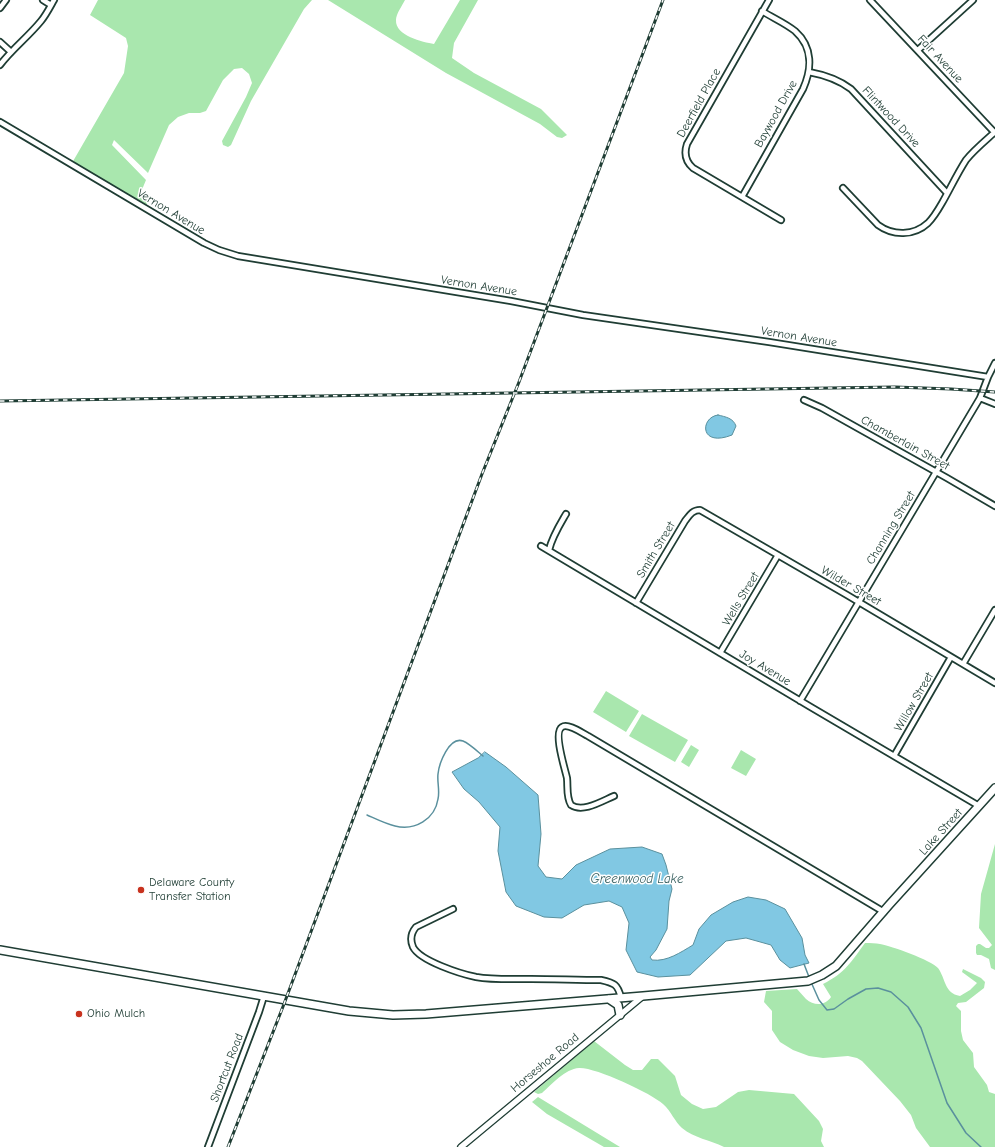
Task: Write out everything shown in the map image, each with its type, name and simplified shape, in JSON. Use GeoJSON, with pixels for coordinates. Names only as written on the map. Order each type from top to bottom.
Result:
{"type":"FeatureCollection","features":[{"type":"Feature","properties":{"kind":"main road","name":"Lake Street"},"geometry":{"type":"LineString","coordinates":[[643,996],[808,981],[822,976],[836,966],[995,788]]}},
{"type":"Feature","properties":{"kind":"main road"},"geometry":{"type":"LineString","coordinates":[[0,950],[355,1012],[393,1015],[426,1014],[643,996]]}},
{"type":"Feature","properties":{"kind":"main road"},"geometry":{"type":"LineString","coordinates":[[609,998],[618,1005],[620,1015]]}},
{"type":"Feature","properties":{"kind":"street"},"geometry":{"type":"LineString","coordinates":[[0,8],[6,0]]}},
{"type":"Feature","properties":{"kind":"street"},"geometry":{"type":"LineString","coordinates":[[43,0],[51,5]]}},
{"type":"Feature","properties":{"kind":"street"},"geometry":{"type":"LineString","coordinates":[[0,66],[41,21],[54,0]]}},
{"type":"Feature","properties":{"kind":"street","name":"Deerfield Place"},"geometry":{"type":"LineString","coordinates":[[769,0],[686,144],[685,149],[686,158],[691,166],[782,220]]}},
{"type":"Feature","properties":{"kind":"street","name":"Fair Avenue"},"geometry":{"type":"LineString","coordinates":[[870,0],[995,133]]}},
{"type":"Feature","properties":{"kind":"street"},"geometry":{"type":"LineString","coordinates":[[918,50],[973,0]]}},
{"type":"Feature","properties":{"kind":"street","name":"Baywood Drive"},"geometry":{"type":"LineString","coordinates":[[742,197],[803,89],[809,72],[810,63],[808,51],[800,36],[762,11]]}},
{"type":"Feature","properties":{"kind":"street"},"geometry":{"type":"LineString","coordinates":[[0,42],[12,52]]}},
{"type":"Feature","properties":{"kind":"street","name":"Flintwood Drive"},"geometry":{"type":"LineString","coordinates":[[809,72],[830,76],[851,89],[947,193]]}},
{"type":"Feature","properties":{"kind":"street","name":"Vernon Avenue"},"geometry":{"type":"LineString","coordinates":[[0,122],[204,243],[238,256],[511,301],[583,315],[769,342],[988,377]]}},
{"type":"Feature","properties":{"kind":"street"},"geometry":{"type":"LineString","coordinates":[[843,188],[878,225],[889,232],[901,234],[916,231],[929,222],[967,160],[995,133]]}},
{"type":"Feature","properties":{"kind":"street","name":"Channing Street"},"geometry":{"type":"LineString","coordinates":[[800,701],[980,398],[995,363]]}},
{"type":"Feature","properties":{"kind":"street"},"geometry":{"type":"LineString","coordinates":[[980,398],[995,404]]}},
{"type":"Feature","properties":{"kind":"street","name":"Chamberlain Street"},"geometry":{"type":"LineString","coordinates":[[804,400],[822,408],[995,506]]}},
{"type":"Feature","properties":{"kind":"street","name":"Wilder Street"},"geometry":{"type":"LineString","coordinates":[[696,510],[702,510],[995,683]]}},
{"type":"Feature","properties":{"kind":"street","name":"Smith Street"},"geometry":{"type":"LineString","coordinates":[[636,603],[685,522],[691,513],[696,510]]}},
{"type":"Feature","properties":{"kind":"street"},"geometry":{"type":"LineString","coordinates":[[549,550],[552,539],[566,514]]}},
{"type":"Feature","properties":{"kind":"street","name":"Joy Avenue"},"geometry":{"type":"LineString","coordinates":[[541,546],[979,806]]}},
{"type":"Feature","properties":{"kind":"street","name":"Wells Street"},"geometry":{"type":"LineString","coordinates":[[720,653],[778,555]]}},
{"type":"Feature","properties":{"kind":"street"},"geometry":{"type":"LineString","coordinates":[[962,664],[995,610]]}},
{"type":"Feature","properties":{"kind":"street","name":"Willow Street"},"geometry":{"type":"LineString","coordinates":[[894,756],[951,657]]}},
{"type":"Feature","properties":{"kind":"street"},"geometry":{"type":"LineString","coordinates":[[614,796],[598,803],[579,808],[575,808],[571,805],[568,799],[567,777],[559,738],[559,730],[562,727],[567,726],[588,736],[884,912]]}},
{"type":"Feature","properties":{"kind":"street"},"geometry":{"type":"LineString","coordinates":[[453,909],[426,922],[414,930],[411,936],[413,946],[415,950],[423,957],[449,969],[477,978],[601,980],[613,983],[619,990],[621,998]]}},
{"type":"Feature","properties":{"kind":"street","name":"Shortcut Road"},"geometry":{"type":"LineString","coordinates":[[208,1147],[264,996]]}},
{"type":"Feature","properties":{"kind":"street","name":"Horseshoe Road"},"geometry":{"type":"LineString","coordinates":[[461,1147],[643,996]]}},
{"type":"Feature","properties":{"kind":"green space"},"geometry":{"type":"Polygon","coordinates":[[[98,0],[312,0],[304,9],[251,101],[231,145],[228,147],[223,145],[222,141],[252,83],[249,74],[242,68],[234,69],[223,80],[206,111],[200,113],[189,113],[178,117],[169,125],[148,173],[114,140],[112,145],[146,180],[141,192],[149,200],[146,205],[143,205],[72,163],[124,73],[128,46],[126,38],[90,15],[98,0]]]}},
{"type":"Feature","properties":{"kind":"green space"},"geometry":{"type":"Polygon","coordinates":[[[328,0],[405,0],[396,18],[397,26],[410,37],[434,44],[460,0],[478,0],[454,43],[452,58],[474,73],[541,109],[567,135],[562,138],[557,137],[540,124],[446,73],[328,0]]]}},
{"type":"Feature","properties":{"kind":"green space"},"geometry":{"type":"Polygon","coordinates":[[[606,691],[639,711],[626,732],[593,712],[606,691]]]}},
{"type":"Feature","properties":{"kind":"green space"},"geometry":{"type":"Polygon","coordinates":[[[642,714],[688,740],[675,762],[629,736],[642,714]]]}},
{"type":"Feature","properties":{"kind":"green space"},"geometry":{"type":"Polygon","coordinates":[[[691,745],[699,750],[689,767],[681,762],[691,745]]]}},
{"type":"Feature","properties":{"kind":"green space"},"geometry":{"type":"Polygon","coordinates":[[[741,750],[756,759],[746,776],[731,768],[741,750]]]}},
{"type":"Feature","properties":{"kind":"green space"},"geometry":{"type":"Polygon","coordinates":[[[995,844],[995,970],[991,968],[989,959],[981,955],[977,955],[976,946],[980,944],[986,948],[989,948],[992,945],[979,928],[981,894],[995,844]]]}},
{"type":"Feature","properties":{"kind":"green space"},"geometry":{"type":"Polygon","coordinates":[[[865,943],[893,947],[928,961],[941,972],[948,989],[960,996],[970,990],[977,983],[962,972],[963,969],[981,978],[985,982],[984,988],[966,1002],[958,1003],[956,1006],[961,1011],[961,1031],[963,1040],[973,1053],[974,1067],[987,1085],[989,1092],[995,1094],[995,1147],[930,1147],[916,1128],[911,1115],[900,1101],[862,1061],[848,1056],[823,1058],[809,1056],[793,1050],[780,1042],[772,1030],[772,1011],[764,1002],[766,991],[797,989],[812,1003],[819,1004],[826,1002],[831,997],[823,984],[837,976],[865,943]]]}},
{"type":"Feature","properties":{"kind":"green space"},"geometry":{"type":"Polygon","coordinates":[[[594,1041],[633,1070],[642,1070],[651,1059],[658,1059],[675,1076],[681,1095],[692,1104],[703,1109],[716,1107],[738,1092],[749,1090],[794,1094],[819,1121],[823,1129],[821,1141],[824,1147],[724,1147],[697,1137],[682,1128],[663,1104],[657,1099],[609,1076],[587,1069],[579,1068],[569,1071],[542,1093],[538,1094],[534,1092],[594,1041]]]}},
{"type":"Feature","properties":{"kind":"green space"},"geometry":{"type":"Polygon","coordinates":[[[538,1097],[620,1147],[604,1147],[547,1114],[532,1102],[538,1097]]]}},
{"type":"Feature","properties":{"kind":"water"},"geometry":{"type":"Polygon","coordinates":[[[718,415],[729,418],[735,423],[736,426],[732,435],[721,438],[713,438],[708,435],[706,426],[708,421],[712,417],[718,415]]]}},
{"type":"Feature","properties":{"kind":"water","name":"Greenwood Lake"},"geometry":{"type":"Polygon","coordinates":[[[485,752],[506,767],[538,795],[541,834],[538,866],[546,877],[562,879],[576,865],[610,849],[642,847],[662,854],[672,889],[669,901],[667,929],[656,950],[650,957],[652,960],[668,958],[693,945],[699,929],[711,915],[733,902],[748,897],[766,900],[785,909],[802,938],[805,955],[809,963],[790,968],[780,960],[771,945],[746,938],[726,941],[690,975],[658,977],[637,972],[626,950],[629,923],[622,907],[609,901],[584,905],[562,918],[544,917],[516,906],[506,892],[498,851],[500,827],[479,802],[464,789],[452,772],[478,758],[485,752]]]}},
{"type":"Feature","properties":{"kind":"waterway"},"geometry":{"type":"LineString","coordinates":[[367,815],[388,824],[402,827],[410,827],[423,822],[433,812],[436,806],[439,796],[439,770],[449,747],[453,743],[463,741],[483,756]]}},
{"type":"Feature","properties":{"kind":"waterway"},"geometry":{"type":"LineString","coordinates":[[804,964],[809,977]]}},
{"type":"Feature","properties":{"kind":"waterway"},"geometry":{"type":"LineString","coordinates":[[811,982],[819,1000],[827,1010],[834,1009],[866,989],[878,988],[891,992],[908,1007],[921,1028],[947,1103],[966,1133],[981,1147]]}},
{"type":"Feature","properties":{"kind":"railway"},"geometry":{"type":"LineString","coordinates":[[228,1147],[284,1004],[482,474],[519,382],[663,0]]}},
{"type":"Feature","properties":{"kind":"railway"},"geometry":{"type":"LineString","coordinates":[[0,401],[895,387],[995,392]]}},
{"type":"Feature","properties":{"kind":"place","name":"Delaware County Transfer Station"},"geometry":{"type":"Point","coordinates":[141,890]}},
{"type":"Feature","properties":{"kind":"place","name":"Ohio Mulch"},"geometry":{"type":"Point","coordinates":[79,1014]}}]}
